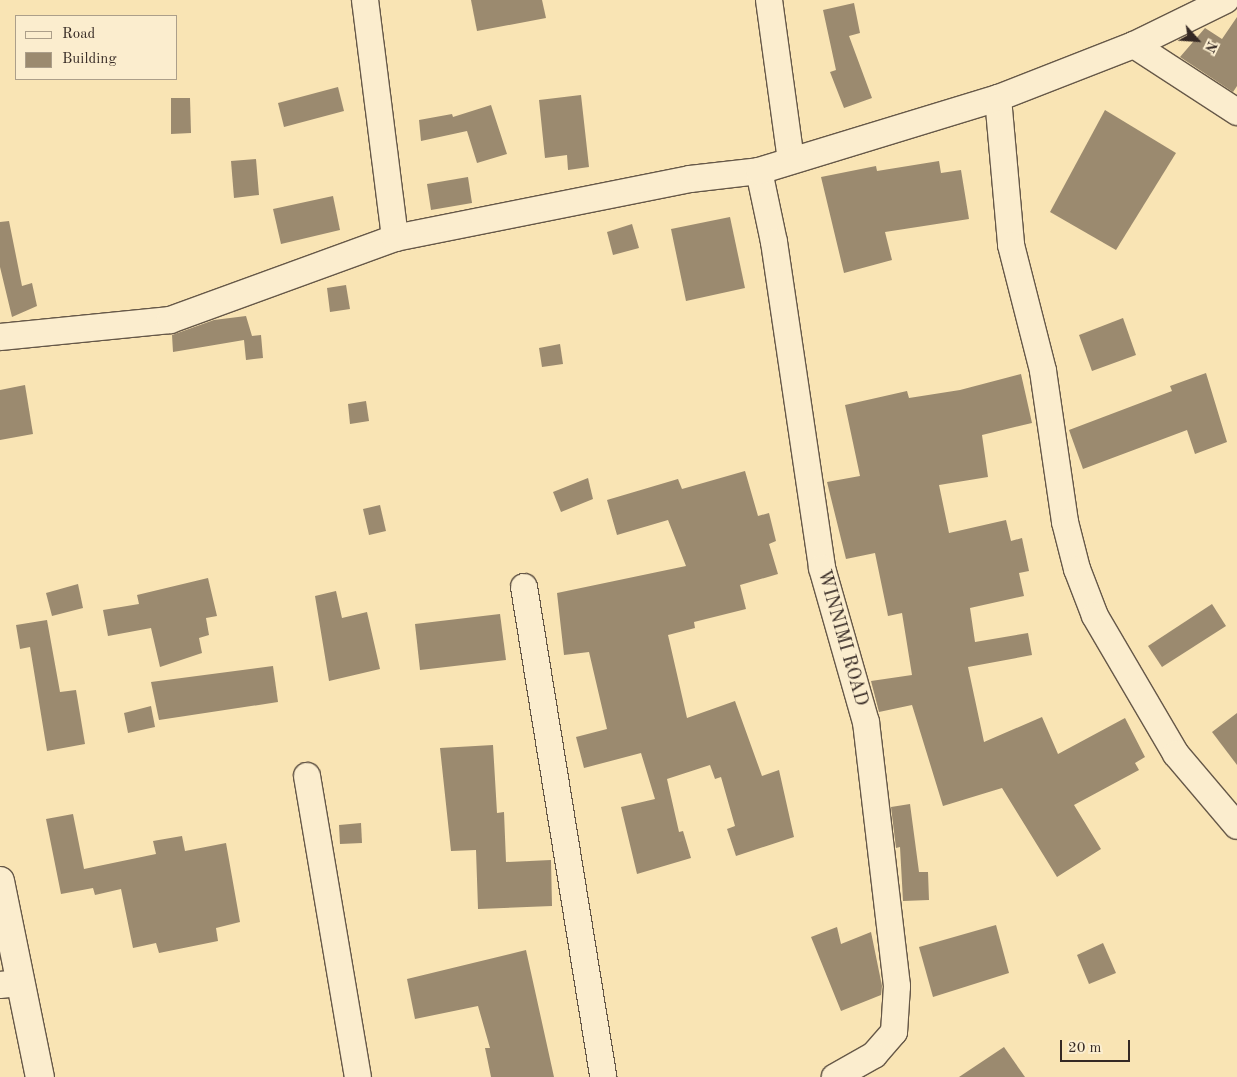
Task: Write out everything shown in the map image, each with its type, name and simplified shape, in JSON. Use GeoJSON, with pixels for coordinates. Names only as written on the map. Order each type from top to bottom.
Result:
{"type":"FeatureCollection","features":[{"type":"Feature","properties":{"kind":"street"},"geometry":{"type":"LineString","coordinates":[[366,0],[395,238]]}},
{"type":"Feature","properties":{"kind":"street"},"geometry":{"type":"LineString","coordinates":[[769,0],[791,160]]}},
{"type":"Feature","properties":{"kind":"street"},"geometry":{"type":"LineString","coordinates":[[0,337],[170,320],[395,238],[690,179],[759,171],[998,98],[1134,45],[1226,0]]}},
{"type":"Feature","properties":{"kind":"street"},"geometry":{"type":"LineString","coordinates":[[1134,45],[1237,112]]}},
{"type":"Feature","properties":{"kind":"street"},"geometry":{"type":"LineString","coordinates":[[998,98],[1011,245],[1043,371],[1065,522],[1077,569],[1094,616],[1176,754],[1237,826]]}},
{"type":"Feature","properties":{"kind":"street","name":"WINNIMI ROAD"},"geometry":{"type":"LineString","coordinates":[[759,171],[774,242],[822,568],[866,722],[898,986],[894,1032],[874,1055],[835,1077]]}},
{"type":"Feature","properties":{"kind":"street"},"geometry":{"type":"LineString","coordinates":[[524,587],[603,1077]]}},
{"type":"Feature","properties":{"kind":"street"},"geometry":{"type":"LineString","coordinates":[[307,776],[358,1077]]}},
{"type":"Feature","properties":{"kind":"street"},"geometry":{"type":"LineString","coordinates":[[0,881],[9,984],[40,1077]]}},
{"type":"Feature","properties":{"kind":"building"},"geometry":{"type":"Polygon","coordinates":[[[471,0],[542,0],[546,18],[477,31],[471,0]]]}},
{"type":"Feature","properties":{"kind":"building"},"geometry":{"type":"Polygon","coordinates":[[[854,3],[860,33],[849,36],[872,98],[844,108],[830,72],[836,70],[823,10],[854,3]]]}},
{"type":"Feature","properties":{"kind":"building"},"geometry":{"type":"Polygon","coordinates":[[[1237,17],[1237,86],[1233,92],[1180,57],[1205,28],[1222,39],[1237,17]]]}},
{"type":"Feature","properties":{"kind":"building"},"geometry":{"type":"Polygon","coordinates":[[[338,87],[344,111],[284,127],[278,103],[338,87]]]}},
{"type":"Feature","properties":{"kind":"building"},"geometry":{"type":"Polygon","coordinates":[[[581,95],[589,167],[568,170],[567,155],[545,158],[539,100],[581,95]]]}},
{"type":"Feature","properties":{"kind":"building"},"geometry":{"type":"Polygon","coordinates":[[[171,98],[190,98],[191,133],[171,134],[171,98]]]}},
{"type":"Feature","properties":{"kind":"building"},"geometry":{"type":"Polygon","coordinates":[[[491,105],[507,154],[477,163],[467,131],[421,141],[419,120],[452,114],[453,117],[491,105]]]}},
{"type":"Feature","properties":{"kind":"building"},"geometry":{"type":"Polygon","coordinates":[[[1105,110],[1176,153],[1116,250],[1050,212],[1105,110]]]}},
{"type":"Feature","properties":{"kind":"building"},"geometry":{"type":"Polygon","coordinates":[[[256,159],[259,195],[234,198],[231,161],[256,159]]]}},
{"type":"Feature","properties":{"kind":"building"},"geometry":{"type":"Polygon","coordinates":[[[939,161],[941,173],[961,170],[969,219],[885,232],[892,260],[844,273],[821,177],[876,166],[877,171],[939,161]]]}},
{"type":"Feature","properties":{"kind":"building"},"geometry":{"type":"Polygon","coordinates":[[[468,177],[472,203],[431,210],[427,184],[468,177]]]}},
{"type":"Feature","properties":{"kind":"building"},"geometry":{"type":"Polygon","coordinates":[[[333,196],[340,230],[281,244],[273,209],[333,196]]]}},
{"type":"Feature","properties":{"kind":"building"},"geometry":{"type":"Polygon","coordinates":[[[730,217],[745,288],[686,301],[671,229],[730,217]]]}},
{"type":"Feature","properties":{"kind":"building"},"geometry":{"type":"Polygon","coordinates":[[[9,221],[22,286],[32,283],[37,306],[12,317],[0,267],[0,222],[9,221]]]}},
{"type":"Feature","properties":{"kind":"building"},"geometry":{"type":"Polygon","coordinates":[[[632,224],[639,248],[613,255],[607,232],[632,224]]]}},
{"type":"Feature","properties":{"kind":"building"},"geometry":{"type":"Polygon","coordinates":[[[346,285],[350,309],[330,312],[327,288],[346,285]]]}},
{"type":"Feature","properties":{"kind":"building"},"geometry":{"type":"Polygon","coordinates":[[[246,316],[252,336],[261,335],[263,358],[246,360],[244,340],[173,352],[172,335],[214,320],[246,316]]]}},
{"type":"Feature","properties":{"kind":"building"},"geometry":{"type":"Polygon","coordinates":[[[1123,318],[1136,355],[1092,371],[1079,335],[1123,318]]]}},
{"type":"Feature","properties":{"kind":"building"},"geometry":{"type":"Polygon","coordinates":[[[560,344],[563,364],[542,367],[539,348],[560,344]]]}},
{"type":"Feature","properties":{"kind":"building"},"geometry":{"type":"Polygon","coordinates":[[[1206,373],[1227,442],[1195,454],[1187,430],[1083,469],[1069,430],[1172,391],[1170,386],[1206,373]]]}},
{"type":"Feature","properties":{"kind":"building"},"geometry":{"type":"Polygon","coordinates":[[[1021,374],[1032,423],[982,435],[988,477],[939,485],[949,533],[1006,520],[1011,541],[1022,538],[1029,571],[1019,573],[1024,596],[970,608],[975,642],[1028,633],[1032,655],[968,667],[984,742],[1042,717],[1058,754],[1125,718],[1145,757],[1135,763],[1139,770],[1074,805],[1101,849],[1057,877],[1002,788],[943,806],[912,705],[879,712],[871,681],[912,675],[902,613],[888,616],[875,553],[846,559],[827,482],[860,476],[845,405],[907,391],[909,398],[960,390],[1021,374]]]}},
{"type":"Feature","properties":{"kind":"building"},"geometry":{"type":"Polygon","coordinates":[[[25,385],[33,434],[0,440],[0,390],[25,385]]]}},
{"type":"Feature","properties":{"kind":"building"},"geometry":{"type":"Polygon","coordinates":[[[366,401],[369,421],[350,424],[348,404],[366,401]]]}},
{"type":"Feature","properties":{"kind":"building"},"geometry":{"type":"Polygon","coordinates":[[[745,471],[758,516],[769,513],[776,541],[769,544],[778,574],[740,585],[746,609],[694,622],[695,628],[668,635],[687,718],[735,701],[762,776],[779,770],[794,837],[736,856],[727,829],[735,826],[721,777],[715,779],[710,765],[667,779],[679,832],[683,831],[691,858],[637,874],[621,807],[655,799],[641,753],[584,768],[576,737],[607,729],[589,652],[564,655],[557,593],[686,566],[668,520],[617,535],[607,500],[678,479],[682,489],[745,471]]]}},
{"type":"Feature","properties":{"kind":"building"},"geometry":{"type":"Polygon","coordinates":[[[588,478],[593,499],[561,512],[553,492],[588,478]]]}},
{"type":"Feature","properties":{"kind":"building"},"geometry":{"type":"Polygon","coordinates":[[[380,505],[386,531],[369,535],[363,509],[380,505]]]}},
{"type":"Feature","properties":{"kind":"building"},"geometry":{"type":"Polygon","coordinates":[[[208,578],[217,616],[206,618],[209,635],[199,638],[202,653],[160,667],[151,628],[108,636],[103,610],[139,604],[137,595],[208,578]]]}},
{"type":"Feature","properties":{"kind":"building"},"geometry":{"type":"Polygon","coordinates":[[[78,584],[83,608],[52,616],[46,593],[78,584]]]}},
{"type":"Feature","properties":{"kind":"building"},"geometry":{"type":"Polygon","coordinates":[[[336,591],[342,618],[367,612],[380,669],[329,681],[315,596],[336,591]]]}},
{"type":"Feature","properties":{"kind":"building"},"geometry":{"type":"Polygon","coordinates":[[[1212,604],[1226,626],[1162,667],[1148,646],[1212,604]]]}},
{"type":"Feature","properties":{"kind":"building"},"geometry":{"type":"Polygon","coordinates":[[[500,614],[506,660],[420,670],[415,624],[500,614]]]}},
{"type":"Feature","properties":{"kind":"building"},"geometry":{"type":"Polygon","coordinates":[[[47,620],[60,692],[76,690],[85,744],[47,751],[30,647],[20,649],[16,625],[47,620]]]}},
{"type":"Feature","properties":{"kind":"building"},"geometry":{"type":"Polygon","coordinates":[[[273,666],[278,702],[159,720],[151,682],[273,666]]]}},
{"type":"Feature","properties":{"kind":"building"},"geometry":{"type":"Polygon","coordinates":[[[151,706],[155,727],[128,733],[124,713],[151,706]]]}},
{"type":"Feature","properties":{"kind":"building"},"geometry":{"type":"Polygon","coordinates":[[[1237,713],[1237,765],[1212,732],[1237,713]]]}},
{"type":"Feature","properties":{"kind":"building"},"geometry":{"type":"Polygon","coordinates":[[[493,745],[497,813],[504,812],[506,862],[551,860],[552,906],[478,909],[476,850],[451,851],[440,748],[493,745]]]}},
{"type":"Feature","properties":{"kind":"building"},"geometry":{"type":"Polygon","coordinates":[[[910,804],[919,872],[928,872],[929,900],[903,901],[900,847],[896,848],[891,807],[910,804]]]}},
{"type":"Feature","properties":{"kind":"building"},"geometry":{"type":"Polygon","coordinates":[[[73,814],[84,869],[156,854],[153,841],[182,836],[185,851],[226,843],[240,922],[216,928],[218,941],[159,953],[156,943],[133,948],[121,889],[95,895],[93,888],[61,894],[46,819],[73,814]]]}},
{"type":"Feature","properties":{"kind":"building"},"geometry":{"type":"Polygon","coordinates":[[[361,823],[362,843],[340,844],[339,825],[361,823]]]}},
{"type":"Feature","properties":{"kind":"building"},"geometry":{"type":"Polygon","coordinates":[[[996,925],[1009,973],[933,997],[919,947],[996,925]]]}},
{"type":"Feature","properties":{"kind":"building"},"geometry":{"type":"Polygon","coordinates":[[[837,927],[841,944],[871,932],[882,986],[881,995],[841,1011],[811,937],[837,927]]]}},
{"type":"Feature","properties":{"kind":"building"},"geometry":{"type":"Polygon","coordinates":[[[1103,943],[1116,973],[1089,984],[1077,955],[1103,943]]]}},
{"type":"Feature","properties":{"kind":"building"},"geometry":{"type":"Polygon","coordinates":[[[526,950],[554,1077],[491,1077],[485,1048],[490,1048],[478,1006],[415,1019],[407,979],[526,950]]]}},
{"type":"Feature","properties":{"kind":"building"},"geometry":{"type":"Polygon","coordinates":[[[1004,1047],[1025,1077],[959,1077],[1004,1047]]]}}]}
